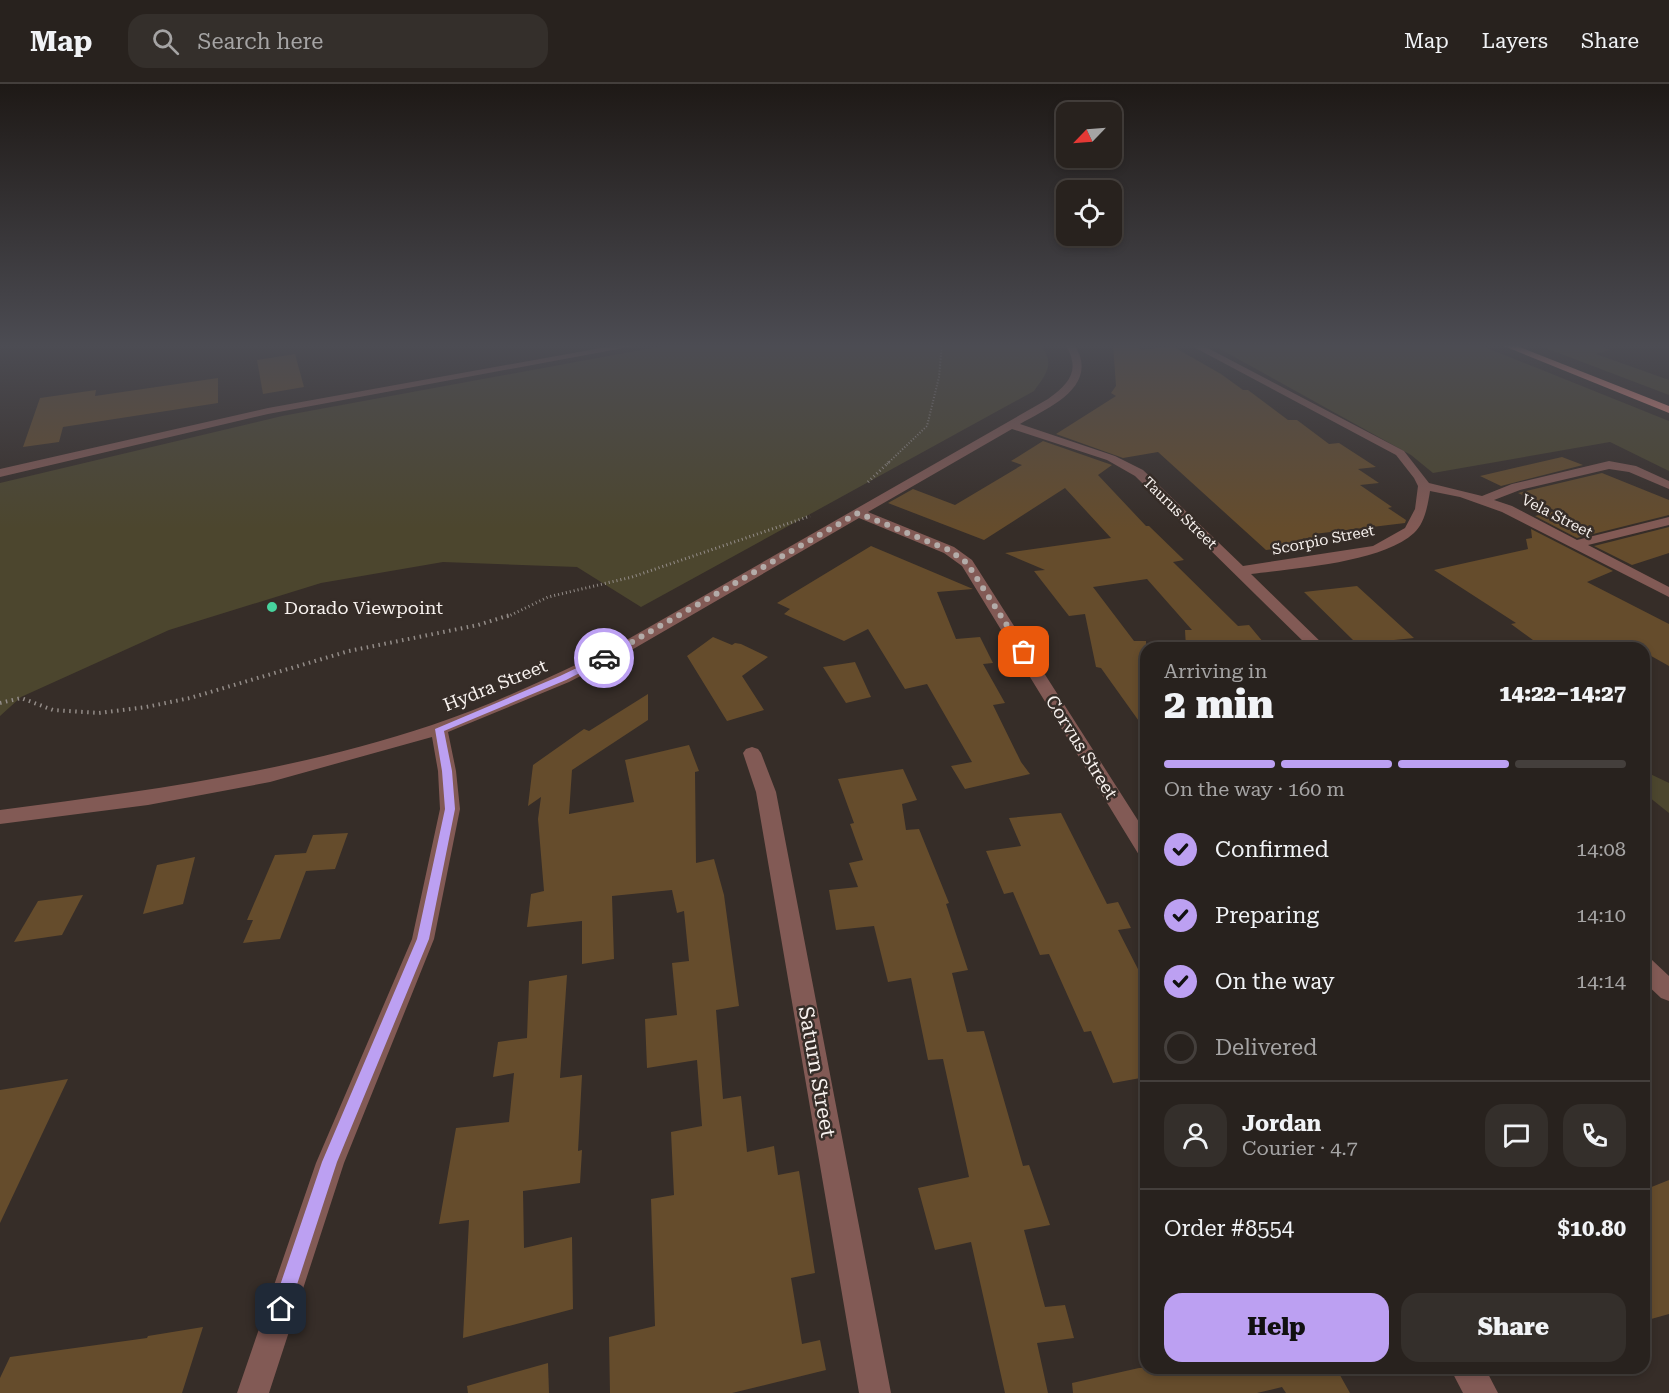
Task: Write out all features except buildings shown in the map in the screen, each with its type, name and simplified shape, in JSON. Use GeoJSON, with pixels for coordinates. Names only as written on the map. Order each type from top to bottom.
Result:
{"type":"FeatureCollection","features":[{"type":"Feature","properties":{"kind":"street"},"geometry":{"type":"LineString","coordinates":[[0,473],[301,405]]}},
{"type":"Feature","properties":{"kind":"street","name":"Hydra Street"},"geometry":{"type":"LineString","coordinates":[[0,817],[148,798],[270,776],[439,729],[563,678],[629,645],[1045,405]]}},
{"type":"Feature","properties":{"kind":"street"},"geometry":{"type":"LineString","coordinates":[[1311,405],[1400,453],[1420,477],[1424,486]]}},
{"type":"Feature","properties":{"kind":"street","name":"Taurus Street"},"geometry":{"type":"LineString","coordinates":[[1012,425],[1111,458],[1139,473],[1313,642]]}},
{"type":"Feature","properties":{"kind":"street"},"geometry":{"type":"LineString","coordinates":[[1483,500],[1516,487],[1609,465],[1632,469],[1669,484]]}},
{"type":"Feature","properties":{"kind":"street","name":"Vela Street"},"geometry":{"type":"LineString","coordinates":[[1424,486],[1507,508],[1669,593]]}},
{"type":"Feature","properties":{"kind":"street","name":"Scorpio Street"},"geometry":{"type":"LineString","coordinates":[[1240,571],[1377,549],[1410,530],[1421,509],[1424,486]]}},
{"type":"Feature","properties":{"kind":"street","name":"Corvus Street"},"geometry":{"type":"LineString","coordinates":[[858,513],[949,550],[967,563],[1140,840]]}},
{"type":"Feature","properties":{"kind":"street"},"geometry":{"type":"LineString","coordinates":[[1577,544],[1669,521]]}},
{"type":"Feature","properties":{"kind":"street"},"geometry":{"type":"LineString","coordinates":[[253,1393],[330,1162],[423,939],[450,809],[447,771],[439,729]]}},
{"type":"Feature","properties":{"kind":"street","name":"Saturn Street"},"geometry":{"type":"LineString","coordinates":[[752,753],[766,792],[875,1393]]}},
{"type":"Feature","properties":{"kind":"street"},"geometry":{"type":"LineString","coordinates":[[1650,973],[1669,991]]}},
{"type":"Feature","properties":{"kind":"street"},"geometry":{"type":"LineString","coordinates":[[1470,1374],[1482,1393]]}},
{"type":"Feature","properties":{"kind":"path"},"geometry":{"type":"LineString","coordinates":[[865,484],[927,426],[932,405]]}},
{"type":"Feature","properties":{"kind":"path"},"geometry":{"type":"LineString","coordinates":[[0,703],[21,698],[53,710],[99,713],[190,698],[349,651],[506,617],[548,597],[633,577],[810,515]]}},
{"type":"Feature","properties":{"kind":"shaded area"},"geometry":{"type":"Polygon","coordinates":[[[341,405],[1008,405],[641,607],[577,567],[443,562],[321,583],[169,630],[21,697],[0,716],[0,483],[282,416],[341,405]]]}},
{"type":"Feature","properties":{"kind":"shaded area"},"geometry":{"type":"Polygon","coordinates":[[[1321,405],[1629,405],[1669,421],[1669,471],[1610,442],[1433,473],[1411,455],[1321,405]]]}},
{"type":"Feature","properties":{"kind":"shaded area"},"geometry":{"type":"Polygon","coordinates":[[[1650,774],[1669,783],[1669,813],[1650,798],[1650,774]]]}},
{"type":"Feature","properties":{"kind":"way so far"},"geometry":{"type":"LineString","coordinates":[[604,658],[858,513],[949,550],[967,563],[1024,652]]}},
{"type":"Feature","properties":{"kind":"place","name":"Dorado Viewpoint"},"geometry":{"type":"Point","coordinates":[272,607]}},
{"type":"Feature","properties":{"kind":"route"},"geometry":{"type":"LineString","coordinates":[[281,1309],[330,1162],[423,939],[450,809],[447,771],[439,729],[501,705],[604,658]]}}]}
